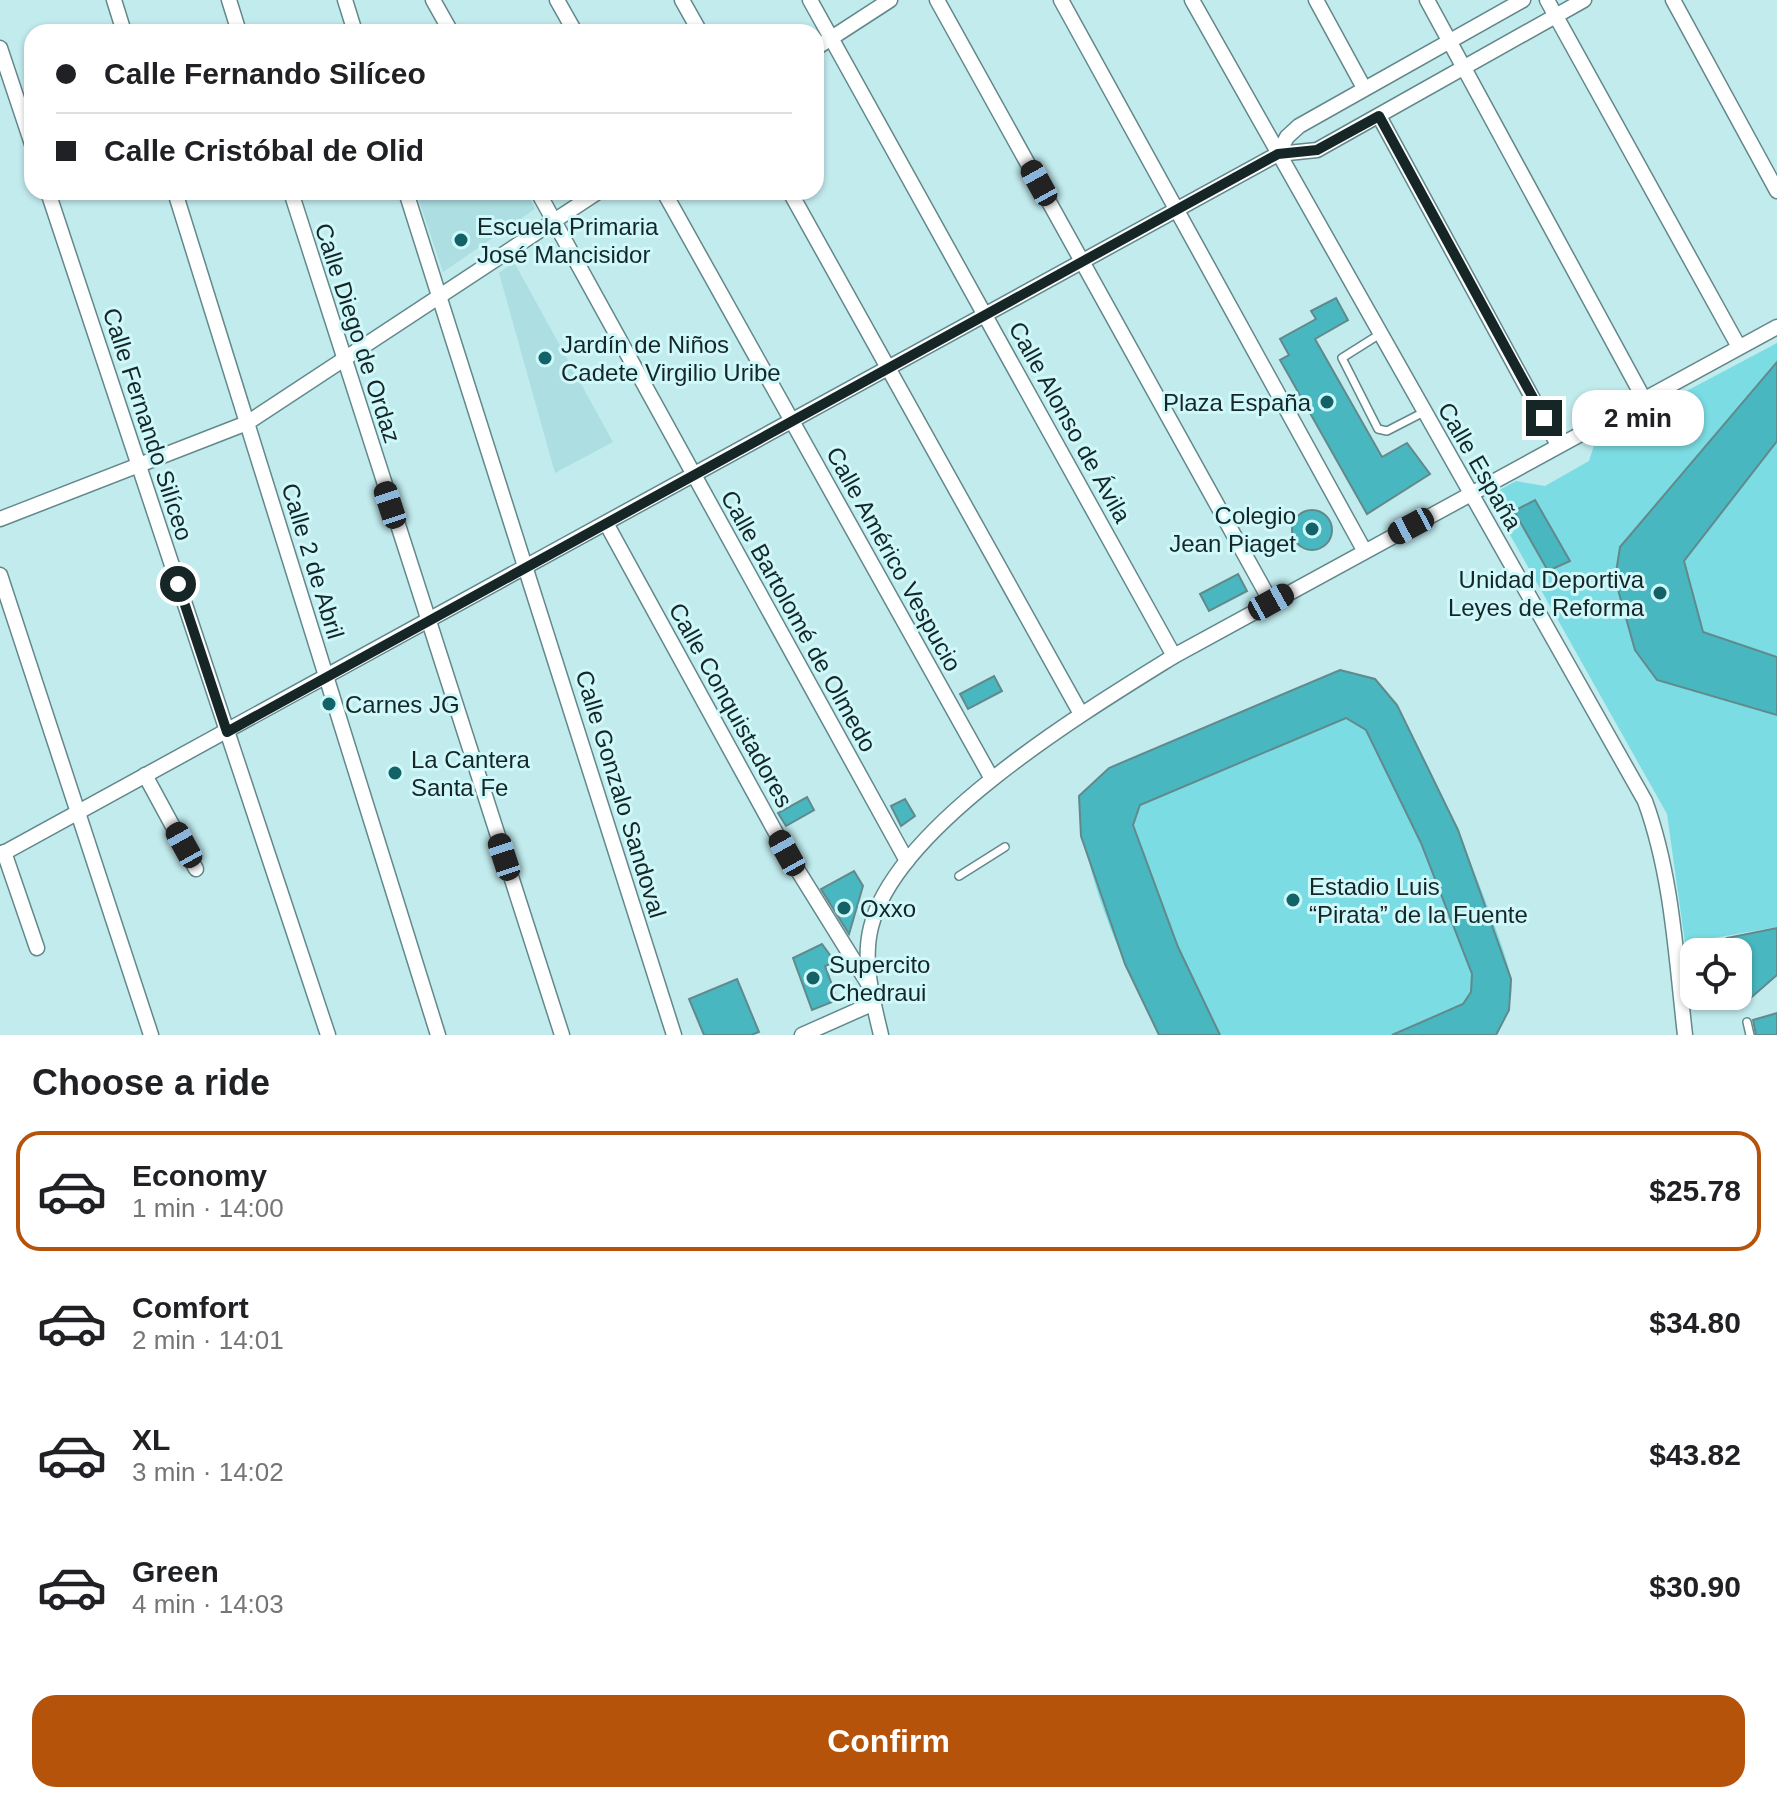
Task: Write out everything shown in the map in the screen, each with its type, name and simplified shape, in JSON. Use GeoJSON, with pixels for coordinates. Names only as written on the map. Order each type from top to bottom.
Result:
{"type":"FeatureCollection","features":[{"type":"Feature","properties":{"kind":"street"},"geometry":{"type":"LineString","coordinates":[[114,0],[122,24]]}},
{"type":"Feature","properties":{"kind":"street"},"geometry":{"type":"LineString","coordinates":[[229,0],[236,24]]}},
{"type":"Feature","properties":{"kind":"street"},"geometry":{"type":"LineString","coordinates":[[345,0],[352,24]]}},
{"type":"Feature","properties":{"kind":"street"},"geometry":{"type":"LineString","coordinates":[[433,0],[446,24]]}},
{"type":"Feature","properties":{"kind":"street"},"geometry":{"type":"LineString","coordinates":[[557,0],[570,24]]}},
{"type":"Feature","properties":{"kind":"street"},"geometry":{"type":"LineString","coordinates":[[682,0],[696,24]]}},
{"type":"Feature","properties":{"kind":"street","name":"Calle Alonso de Ávila"},"geometry":{"type":"LineString","coordinates":[[810,0],[824,24]]}},
{"type":"Feature","properties":{"kind":"street"},"geometry":{"type":"LineString","coordinates":[[824,43],[890,0]]}},
{"type":"Feature","properties":{"kind":"street"},"geometry":{"type":"LineString","coordinates":[[937,0],[1271,602]]}},
{"type":"Feature","properties":{"kind":"street"},"geometry":{"type":"LineString","coordinates":[[1061,0],[1364,550]]}},
{"type":"Feature","properties":{"kind":"street","name":"Calle España"},"geometry":{"type":"LineString","coordinates":[[1192,0],[1645,801],[1659,838],[1667,884],[1685,1035]]}},
{"type":"Feature","properties":{"kind":"street"},"geometry":{"type":"LineString","coordinates":[[1316,0],[1364,88]]}},
{"type":"Feature","properties":{"kind":"street"},"geometry":{"type":"LineString","coordinates":[[1427,0],[1644,399]]}},
{"type":"Feature","properties":{"kind":"street"},"geometry":{"type":"LineString","coordinates":[[1278,154],[1287,137],[1299,126],[1523,0]]}},
{"type":"Feature","properties":{"kind":"street"},"geometry":{"type":"LineString","coordinates":[[1547,0],[1739,347]]}},
{"type":"Feature","properties":{"kind":"street"},"geometry":{"type":"LineString","coordinates":[[37,948],[2,854],[1278,154],[1317,150],[1584,0]]}},
{"type":"Feature","properties":{"kind":"street"},"geometry":{"type":"LineString","coordinates":[[1673,0],[1777,191]]}},
{"type":"Feature","properties":{"kind":"street","name":"Calle Alonso de Ávila"},"geometry":{"type":"LineString","coordinates":[[824,24],[1174,656]]}},
{"type":"Feature","properties":{"kind":"street"},"geometry":{"type":"LineString","coordinates":[[0,48],[24,120]]}},
{"type":"Feature","properties":{"kind":"street"},"geometry":{"type":"LineString","coordinates":[[1379,116],[1558,445]]}},
{"type":"Feature","properties":{"kind":"street","name":"Calle Fernando Silíceo"},"geometry":{"type":"LineString","coordinates":[[51,200],[328,1035]]}},
{"type":"Feature","properties":{"kind":"street","name":"Calle 2 de Abril"},"geometry":{"type":"LineString","coordinates":[[177,200],[438,1035]]}},
{"type":"Feature","properties":{"kind":"street","name":"Calle Diego de Ordaz"},"geometry":{"type":"LineString","coordinates":[[294,200],[562,1035]]}},
{"type":"Feature","properties":{"kind":"street","name":"Calle Gonzalo Sandoval"},"geometry":{"type":"LineString","coordinates":[[409,200],[674,1035]]}},
{"type":"Feature","properties":{"kind":"street","name":"Calle Bartolomé de Olmedo"},"geometry":{"type":"LineString","coordinates":[[542,200],[907,861]]}},
{"type":"Feature","properties":{"kind":"street"},"geometry":{"type":"LineString","coordinates":[[0,519],[247,423],[586,200]]}},
{"type":"Feature","properties":{"kind":"street","name":"Calle Américo Vespucio"},"geometry":{"type":"LineString","coordinates":[[668,200],[992,779]]}},
{"type":"Feature","properties":{"kind":"street"},"geometry":{"type":"LineString","coordinates":[[795,200],[1081,714]]}},
{"type":"Feature","properties":{"kind":"street"},"geometry":{"type":"LineString","coordinates":[[881,1035],[872,996],[871,927],[883,895],[907,861],[992,779],[1081,714],[1174,656],[1777,327]]}},
{"type":"Feature","properties":{"kind":"street","name":"Calle Conquistadores"},"geometry":{"type":"LineString","coordinates":[[606,523],[787,853],[872,996]]}},
{"type":"Feature","properties":{"kind":"street"},"geometry":{"type":"LineString","coordinates":[[0,575],[151,1035]]}},
{"type":"Feature","properties":{"kind":"street"},"geometry":{"type":"LineString","coordinates":[[145,775],[196,869]]}},
{"type":"Feature","properties":{"kind":"street"},"geometry":{"type":"LineString","coordinates":[[802,1035],[872,996]]}},
{"type":"Feature","properties":{"kind":"lane"},"geometry":{"type":"LineString","coordinates":[[1380,334],[1342,358],[1378,429],[1387,431],[1424,412]]}},
{"type":"Feature","properties":{"kind":"lane"},"geometry":{"type":"LineString","coordinates":[[959,876],[1005,847]]}},
{"type":"Feature","properties":{"kind":"lane"},"geometry":{"type":"LineString","coordinates":[[1747,1022],[1750,1035]]}},
{"type":"Feature","properties":{"kind":"shaded area","name":"Escuela Primaria José Mancisidor"},"geometry":{"type":"Polygon","coordinates":[[[419,200],[531,200],[535,209],[443,272],[419,200]]]}},
{"type":"Feature","properties":{"kind":"shaded area","name":"Jardín de Niños Cadete Virgilio Uribe"},"geometry":{"type":"Polygon","coordinates":[[[514,262],[613,442],[555,473],[499,273],[514,262]]]}},
{"type":"Feature","properties":{"kind":"shaded area","name":"Unidad Deportiva Leyes de Reforma"},"geometry":{"type":"Polygon","coordinates":[[[1777,343],[1777,927],[1714,938],[1684,938],[1667,814],[1496,510],[1494,493],[1516,481],[1545,486],[1589,461],[1596,439],[1777,343]]]}},
{"type":"Feature","properties":{"kind":"shaded area","name":"Estadio Luis “Pirata” de la Fuente"},"geometry":{"type":"Polygon","coordinates":[[[1340,670],[1375,680],[1390,697],[1431,772],[1473,869],[1511,977],[1510,1000],[1496,1035],[1159,1035],[1107,919],[1088,858],[1079,796],[1109,768],[1340,670]]]}},
{"type":"Feature","properties":{"kind":"building","name":"Plaza España"},"geometry":{"type":"Polygon","coordinates":[[[1336,298],[1348,320],[1315,339],[1382,457],[1407,443],[1430,474],[1367,514],[1280,360],[1289,355],[1280,339],[1316,319],[1311,311],[1336,298]]]}},
{"type":"Feature","properties":{"kind":"building"},"geometry":{"type":"Polygon","coordinates":[[[1777,362],[1777,441],[1684,561],[1703,632],[1777,657],[1777,715],[1657,680],[1635,650],[1615,579],[1620,547],[1777,362]]]}},
{"type":"Feature","properties":{"kind":"building"},"geometry":{"type":"Polygon","coordinates":[[[1535,500],[1570,561],[1548,571],[1514,511],[1535,500]]]}},
{"type":"Feature","properties":{"kind":"building","name":"Colegio Jean Piaget"},"geometry":{"type":"Polygon","coordinates":[[[1312,510],[1326,516],[1332,530],[1326,544],[1312,550],[1298,544],[1292,530],[1298,516],[1312,510]]]}},
{"type":"Feature","properties":{"kind":"building"},"geometry":{"type":"Polygon","coordinates":[[[1238,574],[1247,591],[1209,611],[1200,594],[1238,574]]]}},
{"type":"Feature","properties":{"kind":"building"},"geometry":{"type":"Polygon","coordinates":[[[1340,670],[1375,679],[1397,705],[1458,830],[1511,979],[1509,1010],[1496,1035],[1392,1035],[1463,1004],[1471,992],[1472,974],[1421,843],[1366,730],[1346,718],[1140,805],[1133,825],[1178,947],[1220,1035],[1159,1035],[1125,964],[1081,836],[1079,796],[1109,768],[1340,670]]]}},
{"type":"Feature","properties":{"kind":"building"},"geometry":{"type":"Polygon","coordinates":[[[994,676],[1002,691],[968,709],[960,694],[994,676]]]}},
{"type":"Feature","properties":{"kind":"building"},"geometry":{"type":"Polygon","coordinates":[[[807,797],[814,810],[786,826],[778,813],[807,797]]]}},
{"type":"Feature","properties":{"kind":"building"},"geometry":{"type":"Polygon","coordinates":[[[905,799],[915,816],[901,826],[891,806],[905,799]]]}},
{"type":"Feature","properties":{"kind":"building","name":"Oxxo"},"geometry":{"type":"Polygon","coordinates":[[[854,871],[863,886],[849,934],[821,889],[854,871]]]}},
{"type":"Feature","properties":{"kind":"building"},"geometry":{"type":"Polygon","coordinates":[[[1777,928],[1777,975],[1752,997],[1752,938],[1727,938],[1777,928]]]}},
{"type":"Feature","properties":{"kind":"building","name":"Supercito Chedraui"},"geometry":{"type":"Polygon","coordinates":[[[822,944],[835,962],[825,966],[835,993],[832,1002],[812,1010],[793,958],[822,944]]]}},
{"type":"Feature","properties":{"kind":"building"},"geometry":{"type":"Polygon","coordinates":[[[737,979],[759,1032],[751,1035],[704,1035],[689,999],[737,979]]]}},
{"type":"Feature","properties":{"kind":"building"},"geometry":{"type":"Polygon","coordinates":[[[1777,1013],[1777,1035],[1756,1035],[1753,1020],[1777,1013]]]}},
{"type":"Feature","properties":{"kind":"place","name":"Escuela Primaria José Mancisidor"},"geometry":{"type":"Point","coordinates":[461,240]}},
{"type":"Feature","properties":{"kind":"place","name":"Jardín de Niños Cadete Virgilio Uribe"},"geometry":{"type":"Point","coordinates":[545,358]}},
{"type":"Feature","properties":{"kind":"place","name":"Plaza España"},"geometry":{"type":"Point","coordinates":[1327,402]}},
{"type":"Feature","properties":{"kind":"place","name":"Colegio Jean Piaget"},"geometry":{"type":"Point","coordinates":[1312,529]}},
{"type":"Feature","properties":{"kind":"place","name":"Unidad Deportiva Leyes de Reforma"},"geometry":{"type":"Point","coordinates":[1660,593]}},
{"type":"Feature","properties":{"kind":"place","name":"Carnes JG"},"geometry":{"type":"Point","coordinates":[329,704]}},
{"type":"Feature","properties":{"kind":"place","name":"La Cantera Santa Fe"},"geometry":{"type":"Point","coordinates":[395,773]}},
{"type":"Feature","properties":{"kind":"place","name":"Estadio Luis “Pirata” de la Fuente"},"geometry":{"type":"Point","coordinates":[1293,900]}},
{"type":"Feature","properties":{"kind":"place","name":"Oxxo"},"geometry":{"type":"Point","coordinates":[844,908]}},
{"type":"Feature","properties":{"kind":"place","name":"Supercito Chedraui"},"geometry":{"type":"Point","coordinates":[813,978]}},
{"type":"Feature","properties":{"kind":"route"},"geometry":{"type":"LineString","coordinates":[[178,584],[227,732],[1278,154],[1298,155],[1317,150],[1379,116],[1544,418]]}}]}
